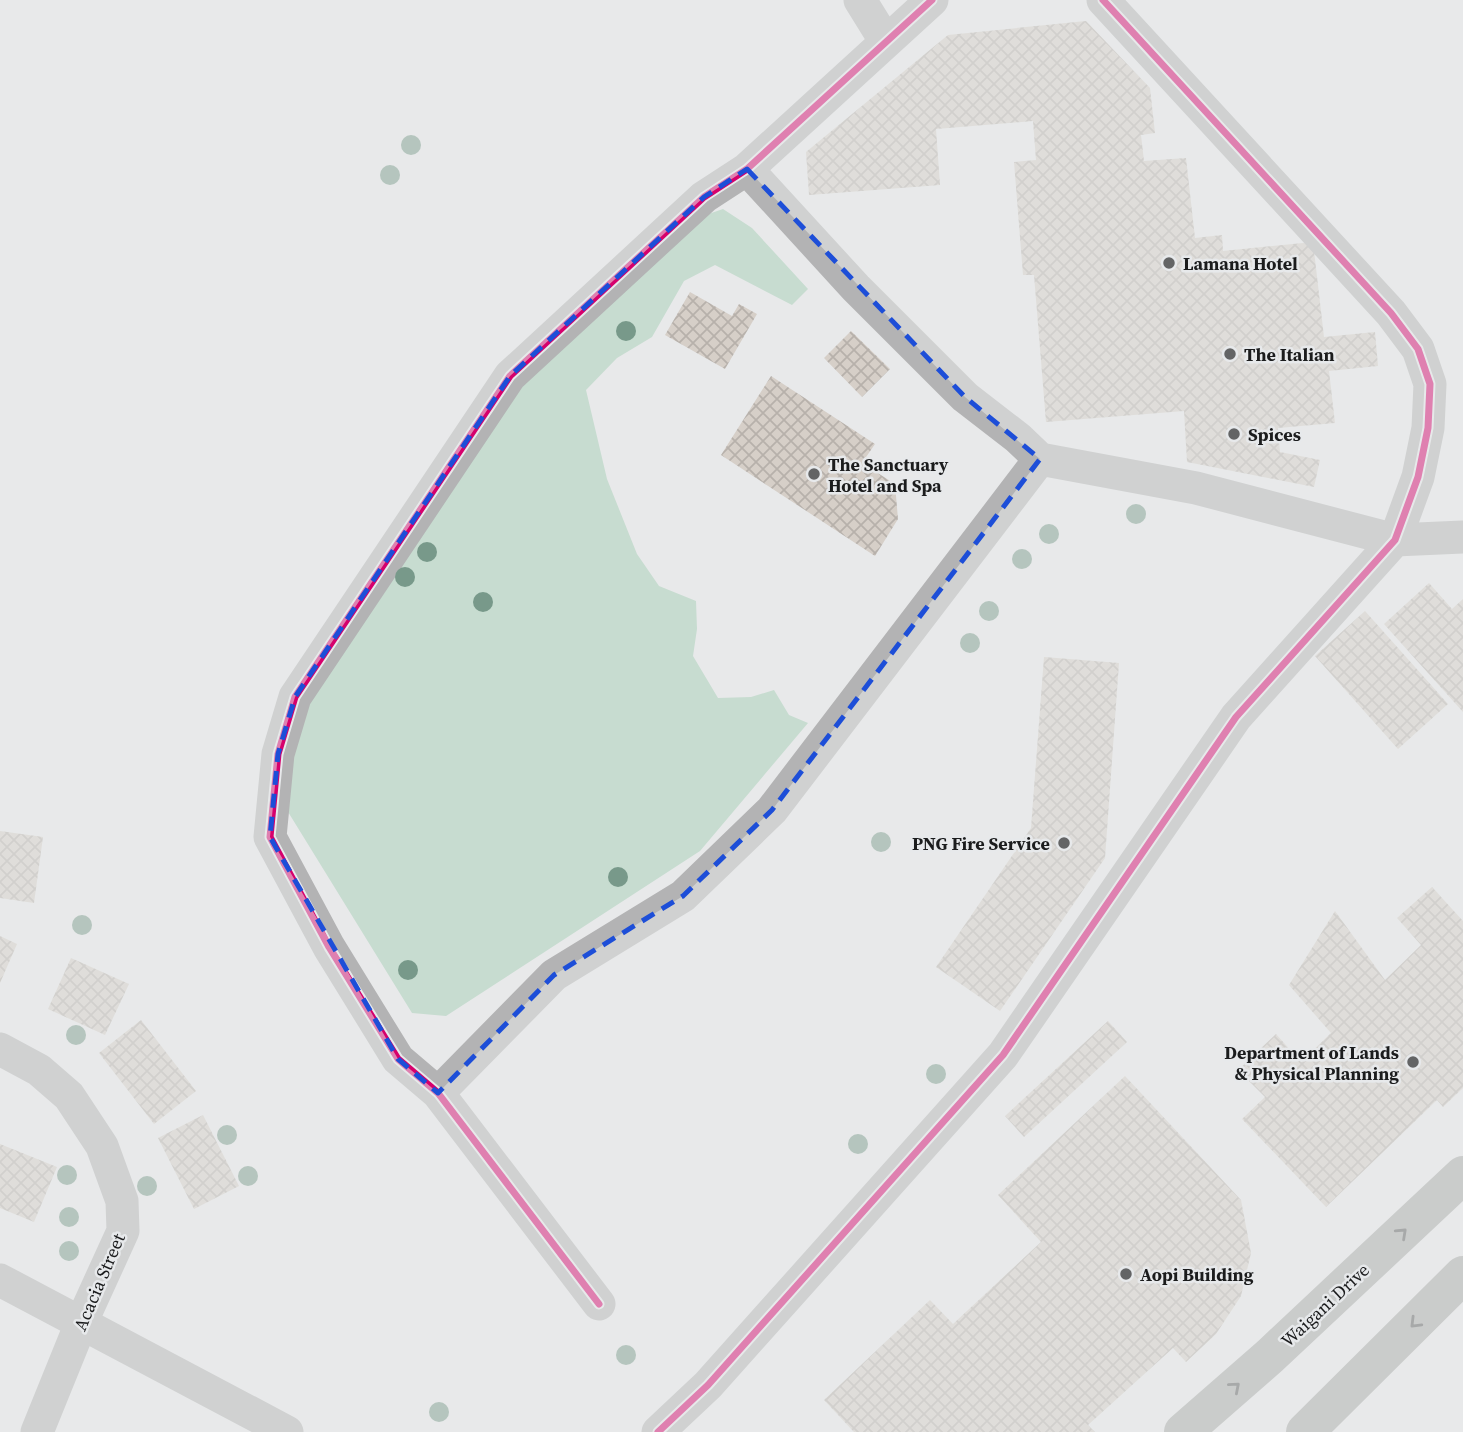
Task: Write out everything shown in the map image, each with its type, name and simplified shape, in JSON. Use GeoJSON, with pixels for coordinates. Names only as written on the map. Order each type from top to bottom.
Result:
{"type":"FeatureCollection","features":[{"type":"Feature","properties":{"kind":"highway","name":"Waigani Drive"},"geometry":{"type":"LineString","coordinates":[[1183,1432],[1270,1356],[1463,1175]]}},
{"type":"Feature","properties":{"kind":"highway"},"geometry":{"type":"LineString","coordinates":[[1305,1432],[1463,1275]]}},
{"type":"Feature","properties":{"kind":"street"},"geometry":{"type":"LineString","coordinates":[[860,0],[886,42]]}},
{"type":"Feature","properties":{"kind":"street"},"geometry":{"type":"LineString","coordinates":[[599,1304],[438,1093],[398,1059],[329,947],[270,837],[278,754],[295,697],[510,376],[704,197],[747,169],[932,0]]}},
{"type":"Feature","properties":{"kind":"street"},"geometry":{"type":"LineString","coordinates":[[658,1432],[708,1385],[1003,1055],[1236,717],[1395,540],[1418,477],[1428,428],[1430,384],[1418,349],[1391,313],[1103,0]]}},
{"type":"Feature","properties":{"kind":"street"},"geometry":{"type":"LineString","coordinates":[[747,169],[856,288],[965,397],[1040,458],[1196,488],[1395,540],[1463,537]]}},
{"type":"Feature","properties":{"kind":"street"},"geometry":{"type":"LineString","coordinates":[[438,1093],[554,975],[683,896],[772,810],[1040,458]]}},
{"type":"Feature","properties":{"kind":"street","name":"Acacia Street"},"geometry":{"type":"LineString","coordinates":[[0,1049],[39,1070],[69,1096],[102,1146],[122,1201],[123,1231],[82,1321],[37,1432]]}},
{"type":"Feature","properties":{"kind":"street"},"geometry":{"type":"LineString","coordinates":[[0,1280],[82,1321],[287,1432]]}},
{"type":"Feature","properties":{"kind":"highlighted area"},"geometry":{"type":"Polygon","coordinates":[[[747,169],[965,397],[1040,459],[772,810],[683,896],[554,975],[438,1093],[398,1059],[270,837],[278,754],[295,697],[510,376],[704,197],[747,169]]]}},
{"type":"Feature","properties":{"kind":"green space"},"geometry":{"type":"Polygon","coordinates":[[[723,209],[752,228],[808,289],[792,305],[715,265],[684,281],[652,337],[617,358],[586,390],[607,479],[637,554],[659,586],[696,601],[697,629],[693,656],[718,698],[751,697],[774,690],[789,715],[808,723],[700,851],[446,1016],[412,1013],[277,794],[297,705],[514,378],[694,219],[723,209]]]}},
{"type":"Feature","properties":{"kind":"building","name":"Lamana Hotel"},"geometry":{"type":"Polygon","coordinates":[[[1086,21],[1150,88],[1155,133],[1141,135],[1144,161],[1186,158],[1195,238],[1222,235],[1223,251],[1313,242],[1324,337],[1375,332],[1378,366],[1329,371],[1335,423],[1278,428],[1280,452],[1320,460],[1314,487],[1187,462],[1184,411],[1046,422],[1034,275],[1023,275],[1014,162],[1036,160],[1033,121],[936,129],[940,185],[809,195],[806,152],[948,35],[1086,21]]]}},
{"type":"Feature","properties":{"kind":"building"},"geometry":{"type":"Polygon","coordinates":[[[690,292],[732,316],[739,304],[757,314],[725,369],[665,335],[690,292]]]}},
{"type":"Feature","properties":{"kind":"building"},"geometry":{"type":"Polygon","coordinates":[[[851,331],[890,369],[862,397],[824,358],[851,331]]]}},
{"type":"Feature","properties":{"kind":"building","name":"The Sanctuary Hotel and Spa"},"geometry":{"type":"Polygon","coordinates":[[[771,376],[875,444],[862,463],[895,484],[898,519],[875,556],[721,455],[771,376]]]}},
{"type":"Feature","properties":{"kind":"building"},"geometry":{"type":"Polygon","coordinates":[[[1429,583],[1452,609],[1463,599],[1463,712],[1384,624],[1429,583]]]}},
{"type":"Feature","properties":{"kind":"building"},"geometry":{"type":"Polygon","coordinates":[[[1365,611],[1448,704],[1398,749],[1315,656],[1365,611]]]}},
{"type":"Feature","properties":{"kind":"building","name":"PNG Fire Service"},"geometry":{"type":"Polygon","coordinates":[[[1044,657],[1119,663],[1105,858],[1000,1011],[936,967],[1031,828],[1044,657]]]}},
{"type":"Feature","properties":{"kind":"building"},"geometry":{"type":"Polygon","coordinates":[[[0,831],[43,837],[34,903],[0,898],[0,831]]]}},
{"type":"Feature","properties":{"kind":"building"},"geometry":{"type":"Polygon","coordinates":[[[1432,887],[1463,921],[1463,1088],[1443,1107],[1437,1100],[1326,1207],[1242,1119],[1265,1097],[1238,1070],[1276,1034],[1301,1062],[1331,1033],[1289,985],[1335,911],[1385,980],[1421,945],[1397,918],[1432,887]]]}},
{"type":"Feature","properties":{"kind":"building"},"geometry":{"type":"Polygon","coordinates":[[[0,936],[17,944],[0,983],[0,936]]]}},
{"type":"Feature","properties":{"kind":"building"},"geometry":{"type":"Polygon","coordinates":[[[71,958],[129,984],[105,1035],[48,1009],[71,958]]]}},
{"type":"Feature","properties":{"kind":"building"},"geometry":{"type":"Polygon","coordinates":[[[141,1020],[196,1091],[154,1124],[99,1053],[141,1020]]]}},
{"type":"Feature","properties":{"kind":"building"},"geometry":{"type":"Polygon","coordinates":[[[1108,1021],[1127,1042],[1024,1137],[1005,1116],[1108,1021]]]}},
{"type":"Feature","properties":{"kind":"building","name":"Aopi Building"},"geometry":{"type":"Polygon","coordinates":[[[1125,1076],[1241,1200],[1251,1253],[1241,1296],[1216,1334],[1186,1362],[1173,1348],[1088,1425],[1095,1432],[854,1432],[824,1400],[930,1300],[953,1324],[1041,1242],[998,1195],[1125,1076]]]}},
{"type":"Feature","properties":{"kind":"building"},"geometry":{"type":"Polygon","coordinates":[[[203,1115],[239,1186],[194,1209],[158,1138],[203,1115]]]}},
{"type":"Feature","properties":{"kind":"building"},"geometry":{"type":"Polygon","coordinates":[[[0,1144],[57,1167],[34,1222],[0,1208],[0,1144]]]}},
{"type":"Feature","properties":{"kind":"cycle path"},"geometry":{"type":"LineString","coordinates":[[599,1304],[438,1093],[398,1059],[329,947],[270,837],[278,754],[295,697],[510,376],[704,197],[747,169],[932,0]]}},
{"type":"Feature","properties":{"kind":"cycle path"},"geometry":{"type":"LineString","coordinates":[[658,1432],[708,1385],[1003,1055],[1236,717],[1395,540],[1418,477],[1428,428],[1430,384],[1418,349],[1391,313],[1103,0]]}},
{"type":"Feature","properties":{"kind":"place","name":"Lamana Hotel"},"geometry":{"type":"Point","coordinates":[1169,263]}},
{"type":"Feature","properties":{"kind":"place","name":"The Italian"},"geometry":{"type":"Point","coordinates":[1230,354]}},
{"type":"Feature","properties":{"kind":"place","name":"Spices"},"geometry":{"type":"Point","coordinates":[1234,434]}},
{"type":"Feature","properties":{"kind":"place","name":"The Sanctuary Hotel and Spa"},"geometry":{"type":"Point","coordinates":[814,474]}},
{"type":"Feature","properties":{"kind":"place","name":"PNG Fire Service"},"geometry":{"type":"Point","coordinates":[1064,843]}},
{"type":"Feature","properties":{"kind":"place","name":"Department of Lands & Physical Planning"},"geometry":{"type":"Point","coordinates":[1413,1062]}},
{"type":"Feature","properties":{"kind":"place","name":"Aopi Building"},"geometry":{"type":"Point","coordinates":[1126,1274]}}]}
